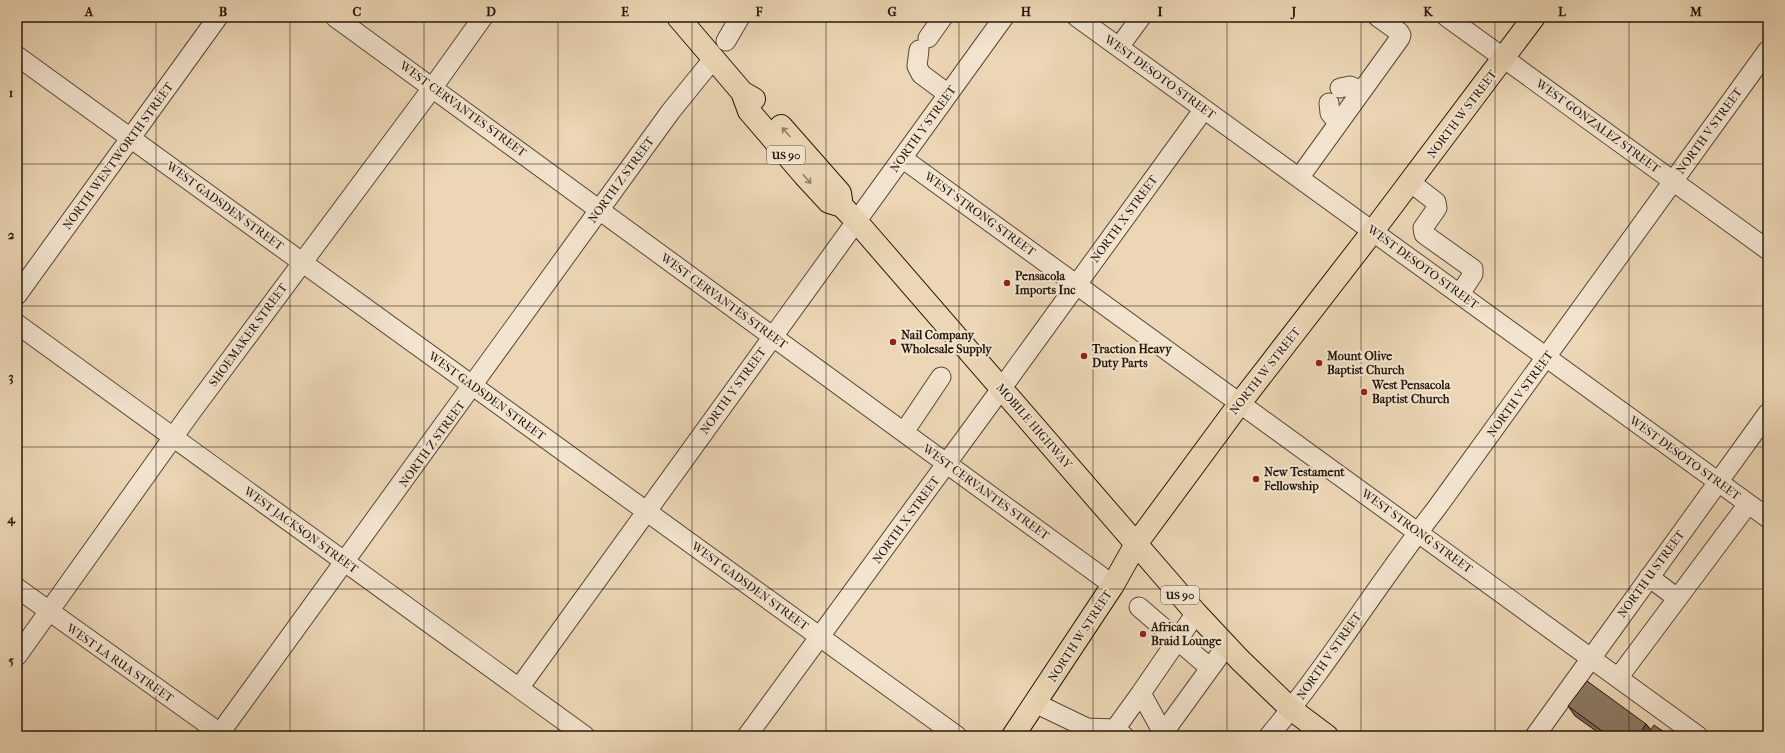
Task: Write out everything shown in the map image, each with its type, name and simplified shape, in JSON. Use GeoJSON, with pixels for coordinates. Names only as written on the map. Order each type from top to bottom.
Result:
{"type":"FeatureCollection","features":[{"type":"Feature","properties":{"kind":"main road","name":"MOBILE HIGHWAY"},"geometry":{"type":"LineString","coordinates":[[678,17],[720,50],[742,92],[760,103],[816,165],[840,193],[849,214],[1196,613],[1227,645]]}},
{"type":"Feature","properties":{"kind":"main road","name":"NORTH W STREET"},"geometry":{"type":"LineString","coordinates":[[1013,736],[1113,585],[1136,544],[1240,403],[1373,232],[1534,17]]}},
{"type":"Feature","properties":{"kind":"main road","name":"US 90"},"geometry":{"type":"LineString","coordinates":[[1227,645],[1291,709],[1328,736]]}},
{"type":"Feature","properties":{"kind":"street","name":"NORTH WENTWORTH STREET"},"geometry":{"type":"LineString","coordinates":[[17,295],[218,17]]}},
{"type":"Feature","properties":{"kind":"street","name":"WEST CERVANTES STREET"},"geometry":{"type":"LineString","coordinates":[[335,17],[433,87],[1113,585]]}},
{"type":"Feature","properties":{"kind":"street","name":"SHOEMAKER STREET"},"geometry":{"type":"LineString","coordinates":[[17,656],[302,262],[433,87],[483,17]]}},
{"type":"Feature","properties":{"kind":"street","name":"NORTH Z STREET"},"geometry":{"type":"LineString","coordinates":[[222,735],[599,209],[671,111],[720,50],[740,17]]}},
{"type":"Feature","properties":{"kind":"street"},"geometry":{"type":"LineString","coordinates":[[943,17],[924,44],[918,66],[921,74],[948,94]]}},
{"type":"Feature","properties":{"kind":"street","name":"NORTH Y STREET"},"geometry":{"type":"LineString","coordinates":[[519,688],[772,336],[849,214],[902,158],[1004,17]]}},
{"type":"Feature","properties":{"kind":"street","name":"WEST DESOTO STREET"},"geometry":{"type":"LineString","coordinates":[[1077,17],[1768,518]]}},
{"type":"Feature","properties":{"kind":"street"},"geometry":{"type":"LineString","coordinates":[[1119,47],[1141,17]]}},
{"type":"Feature","properties":{"kind":"street"},"geometry":{"type":"LineString","coordinates":[[1299,178],[1401,35],[1378,17]]}},
{"type":"Feature","properties":{"kind":"street","name":"WEST GONZALEZ STREET"},"geometry":{"type":"LineString","coordinates":[[1447,17],[1768,250]]}},
{"type":"Feature","properties":{"kind":"street","name":"NORTH V STREET"},"geometry":{"type":"LineString","coordinates":[[1269,736],[1291,709],[1768,50]]}},
{"type":"Feature","properties":{"kind":"street","name":"WEST GADSDEN STREET"},"geometry":{"type":"LineString","coordinates":[[17,56],[957,736]]}},
{"type":"Feature","properties":{"kind":"street"},"geometry":{"type":"LineString","coordinates":[[1340,88],[1350,86],[1361,92]]}},
{"type":"Feature","properties":{"kind":"street"},"geometry":{"type":"LineString","coordinates":[[1329,103],[1330,113],[1338,123]]}},
{"type":"Feature","properties":{"kind":"street","name":"NORTH X STREET"},"geometry":{"type":"LineString","coordinates":[[747,736],[820,638],[1204,109]]}},
{"type":"Feature","properties":{"kind":"street","name":"WEST STRONG STREET"},"geometry":{"type":"LineString","coordinates":[[902,158],[1698,736]]}},
{"type":"Feature","properties":{"kind":"street"},"geometry":{"type":"LineString","coordinates":[[1410,182],[1436,202],[1437,208],[1423,228],[1424,234],[1473,269],[1473,274],[1460,294]]}},
{"type":"Feature","properties":{"kind":"street","name":"WEST JACKSON STREET"},"geometry":{"type":"LineString","coordinates":[[17,324],[585,736]]}},
{"type":"Feature","properties":{"kind":"street"},"geometry":{"type":"LineString","coordinates":[[904,432],[942,377]]}},
{"type":"Feature","properties":{"kind":"street","name":"NORTH U STREET"},"geometry":{"type":"LineString","coordinates":[[1535,736],[1768,413]]}},
{"type":"Feature","properties":{"kind":"street"},"geometry":{"type":"LineString","coordinates":[[1618,678],[1748,504]]}},
{"type":"Feature","properties":{"kind":"street"},"geometry":{"type":"LineString","coordinates":[[1649,577],[1677,598]]}},
{"type":"Feature","properties":{"kind":"street","name":"WEST LA RUA STREET"},"geometry":{"type":"LineString","coordinates":[[17,588],[222,735]]}},
{"type":"Feature","properties":{"kind":"street"},"geometry":{"type":"LineString","coordinates":[[1139,607],[1210,668]]}},
{"type":"Feature","properties":{"kind":"street"},"geometry":{"type":"LineString","coordinates":[[1035,703],[1087,728],[1120,732],[1141,693],[1196,613]]}},
{"type":"Feature","properties":{"kind":"street"},"geometry":{"type":"LineString","coordinates":[[1141,693],[1162,735],[1227,645]]}},
{"type":"Feature","properties":{"kind":"building"},"geometry":{"type":"Polygon","coordinates":[[[1587,681],[1646,724],[1638,736],[1609,736],[1568,706],[1587,681]]]}},
{"type":"Feature","properties":{"kind":"building"},"geometry":{"type":"Polygon","coordinates":[[[1654,725],[1670,736],[1646,736],[1654,725]]]}},
{"type":"Feature","properties":{"kind":"place","name":"Pensacola Imports Inc"},"geometry":{"type":"Point","coordinates":[1007,283]}},
{"type":"Feature","properties":{"kind":"place","name":"Nail Company Wholesale Supply"},"geometry":{"type":"Point","coordinates":[893,342]}},
{"type":"Feature","properties":{"kind":"place","name":"Traction Heavy Duty Parts"},"geometry":{"type":"Point","coordinates":[1084,356]}},
{"type":"Feature","properties":{"kind":"place","name":"Mount Olive Baptist Church"},"geometry":{"type":"Point","coordinates":[1319,363]}},
{"type":"Feature","properties":{"kind":"place","name":"West Pensacola Baptist Church"},"geometry":{"type":"Point","coordinates":[1364,392]}},
{"type":"Feature","properties":{"kind":"place","name":"New Testament Fellowship"},"geometry":{"type":"Point","coordinates":[1256,479]}},
{"type":"Feature","properties":{"kind":"place","name":"African Braid Lounge"},"geometry":{"type":"Point","coordinates":[1143,634]}}]}
